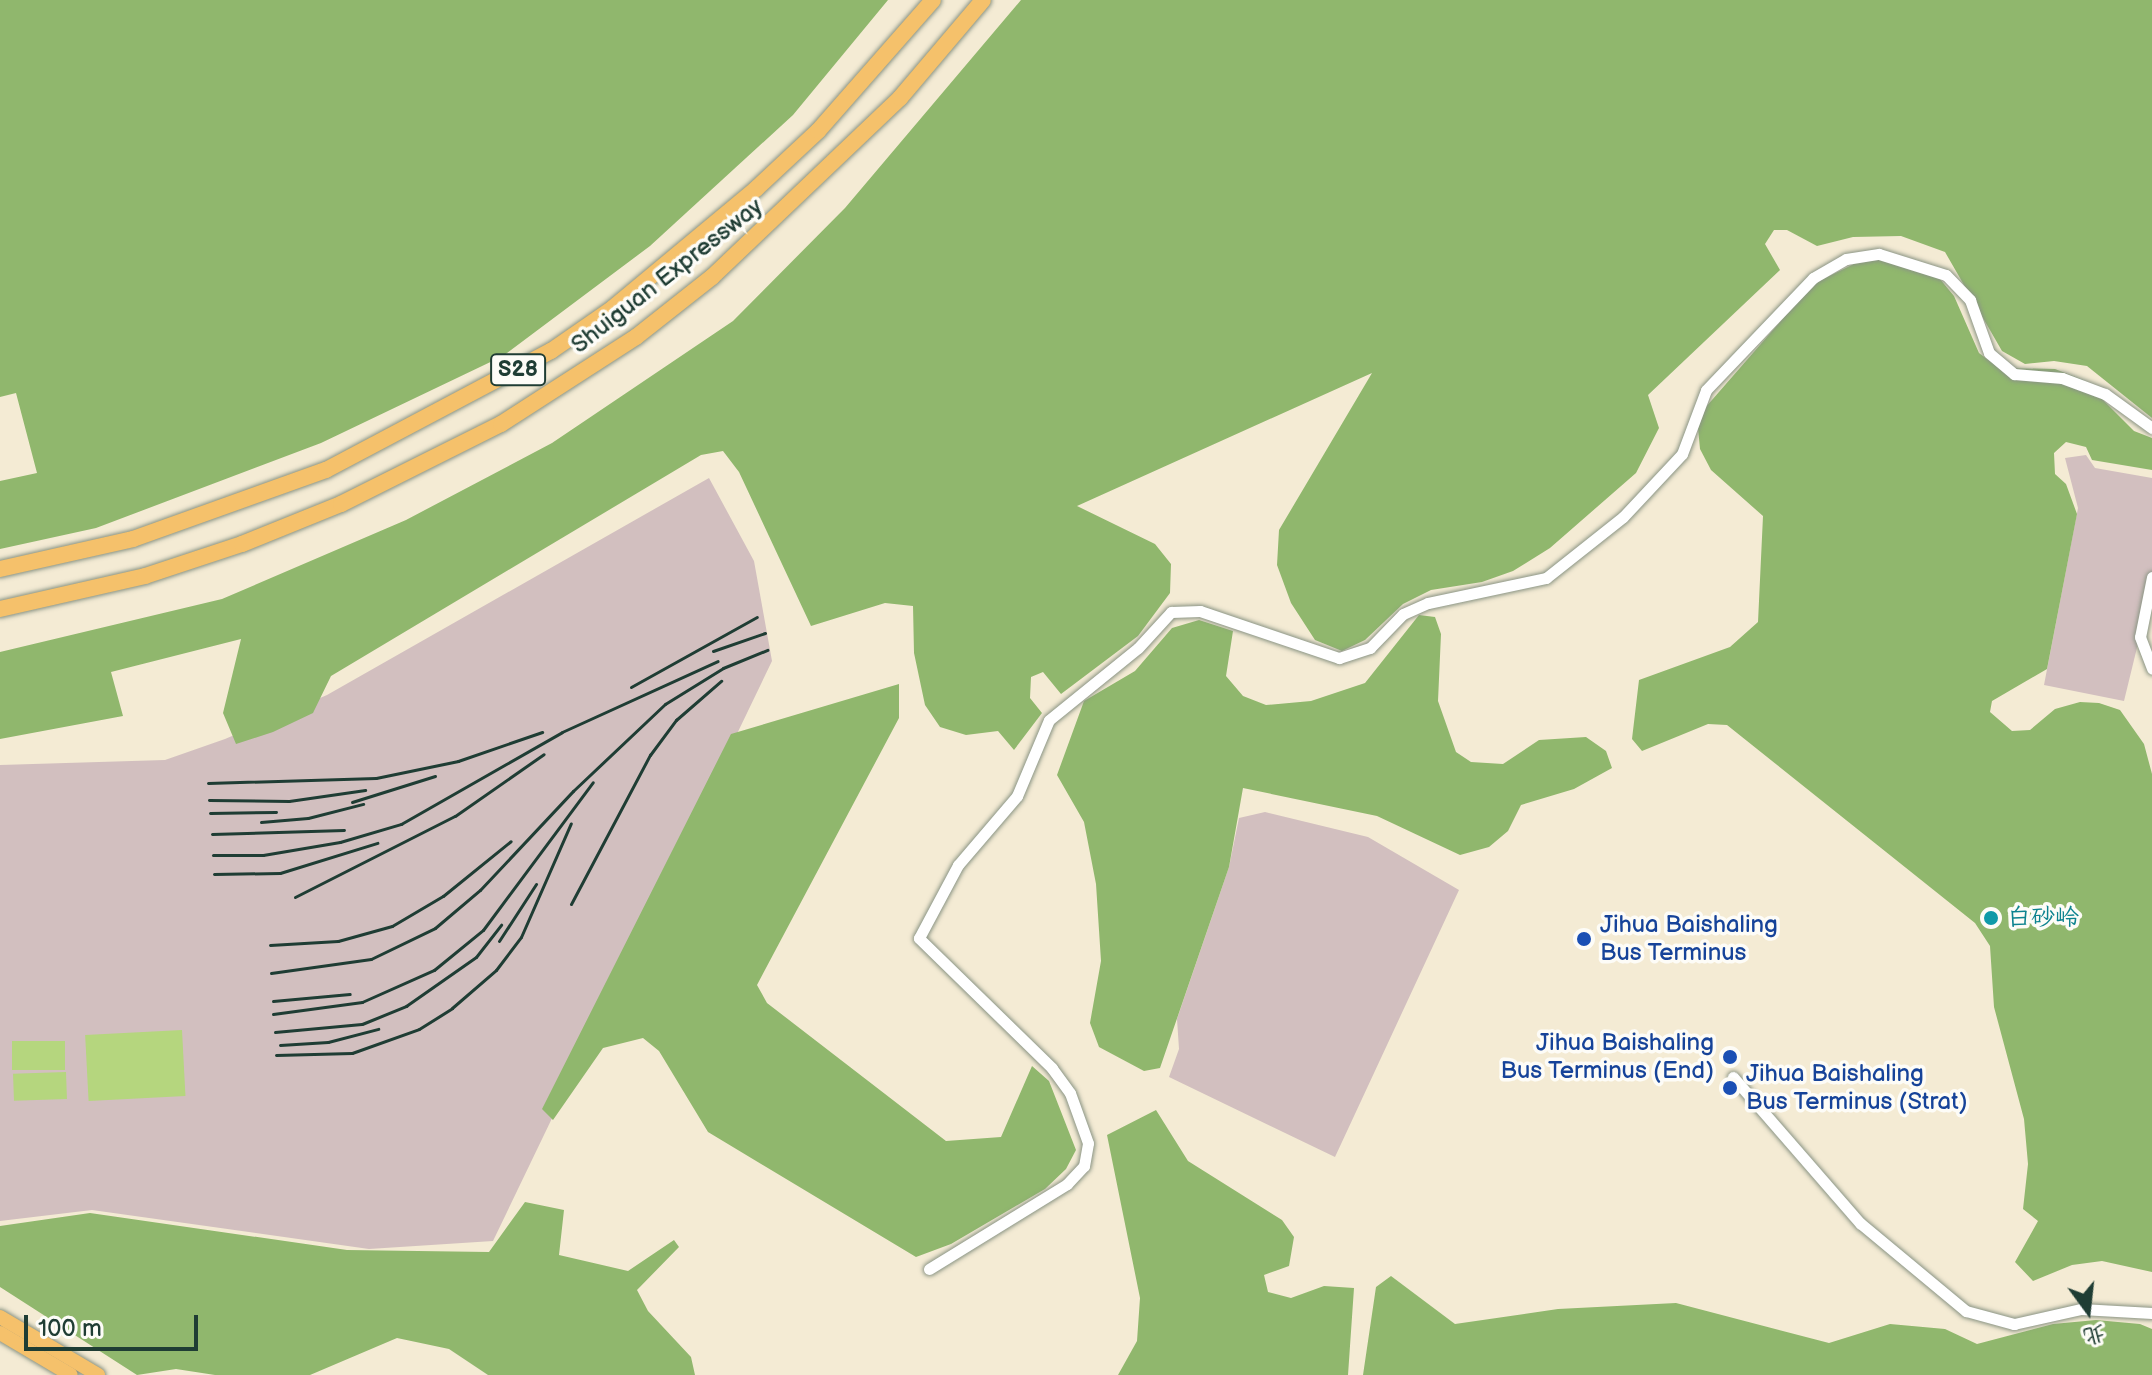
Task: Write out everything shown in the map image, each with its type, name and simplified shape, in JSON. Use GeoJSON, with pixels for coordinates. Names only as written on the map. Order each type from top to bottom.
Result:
{"type":"FeatureCollection","features":[{"type":"Feature","properties":{"kind":"highway","name":"Shuiguan Expressway"},"geometry":{"type":"LineString","coordinates":[[0,569],[133,539],[326,470],[551,351],[613,308],[757,188],[818,131],[933,0]]}},
{"type":"Feature","properties":{"kind":"highway","name":"Shuiguan Expressway"},"geometry":{"type":"LineString","coordinates":[[0,609],[145,576],[242,544],[341,504],[501,424],[636,337],[781,216],[900,98],[983,0]]}},
{"type":"Feature","properties":{"kind":"main road"},"geometry":{"type":"LineString","coordinates":[[0,1317],[98,1375]]}},
{"type":"Feature","properties":{"kind":"main road"},"geometry":{"type":"LineString","coordinates":[[0,1333],[71,1375]]}},
{"type":"Feature","properties":{"kind":"main road"},"geometry":{"type":"LineString","coordinates":[[48,1361],[59,1375]]}},
{"type":"Feature","properties":{"kind":"street"},"geometry":{"type":"LineString","coordinates":[[929,1269],[1067,1184],[1084,1166],[1088,1143],[1070,1093],[1052,1068],[919,938],[958,865],[1017,796],[1049,720],[1138,648],[1171,612],[1200,611],[1339,658],[1370,648],[1403,614],[1428,603],[1546,578],[1623,517],[1682,454],[1706,390],[1813,278],[1846,259],[1879,254],[1946,275],[1970,300],[1989,353],[2014,374],[2062,378],[2105,394],[2152,428]]}},
{"type":"Feature","properties":{"kind":"street"},"geometry":{"type":"LineString","coordinates":[[2152,577],[2140,637],[2152,669]]}},
{"type":"Feature","properties":{"kind":"street"},"geometry":{"type":"LineString","coordinates":[[1733,1077],[1860,1223],[1966,1311],[2014,1324],[2081,1309],[2152,1313]]}},
{"type":"Feature","properties":{"kind":"shaded area"},"geometry":{"type":"Polygon","coordinates":[[[2086,455],[2095,468],[2152,478],[2152,586],[2124,701],[2044,685],[2078,508],[2065,458],[2086,455]]]}},
{"type":"Feature","properties":{"kind":"shaded area"},"geometry":{"type":"Polygon","coordinates":[[[709,478],[754,561],[772,661],[493,1241],[369,1249],[92,1210],[0,1221],[0,765],[165,760],[225,739],[327,695],[709,478]]]}},
{"type":"Feature","properties":{"kind":"shaded area"},"geometry":{"type":"Polygon","coordinates":[[[1265,812],[1368,837],[1459,890],[1335,1157],[1169,1077],[1179,1049],[1177,1019],[1229,867],[1239,818],[1265,812]]]}},
{"type":"Feature","properties":{"kind":"green space"},"geometry":{"type":"Polygon","coordinates":[[[0,0],[888,0],[793,115],[650,246],[503,356],[321,443],[96,528],[0,549],[0,481],[37,473],[16,393],[0,397],[0,0]]]}},
{"type":"Feature","properties":{"kind":"green space"},"geometry":{"type":"Polygon","coordinates":[[[1021,0],[2152,0],[2152,418],[2087,366],[2054,361],[2025,364],[2002,351],[1945,252],[1901,236],[1853,237],[1817,246],[1787,230],[1774,230],[1765,244],[1780,270],[1648,395],[1659,428],[1636,473],[1550,548],[1513,571],[1482,582],[1431,590],[1403,604],[1365,640],[1342,651],[1315,640],[1291,603],[1277,565],[1279,530],[1372,373],[1077,506],[1155,544],[1171,564],[1170,593],[1138,636],[1061,694],[1043,672],[1031,677],[1030,698],[1042,713],[1014,750],[998,731],[966,735],[940,727],[925,705],[914,653],[913,606],[885,603],[811,626],[739,472],[723,451],[701,455],[331,676],[313,713],[273,732],[236,744],[223,713],[241,639],[111,672],[123,716],[0,739],[0,652],[222,599],[406,520],[552,443],[733,321],[845,208],[1021,0]]]}},
{"type":"Feature","properties":{"kind":"green space"},"geometry":{"type":"Polygon","coordinates":[[[1862,260],[1890,260],[1940,279],[1954,296],[1979,353],[1999,368],[2055,369],[2083,380],[2134,431],[2152,438],[2152,470],[2092,460],[2086,447],[2066,442],[2054,453],[2055,474],[2066,484],[2077,514],[2047,669],[1992,701],[1990,712],[2012,731],[2030,730],[2055,709],[2080,702],[2099,703],[2120,710],[2144,744],[2152,774],[2152,1272],[2102,1261],[2072,1265],[2033,1281],[2015,1262],[2038,1221],[2023,1209],[2028,1164],[2024,1119],[1994,1007],[1990,946],[1975,923],[1727,725],[1708,724],[1642,751],[1632,739],[1639,680],[1730,647],[1758,622],[1763,516],[1711,470],[1700,449],[1698,428],[1705,408],[1813,284],[1862,260]]]}},
{"type":"Feature","properties":{"kind":"green space"},"geometry":{"type":"Polygon","coordinates":[[[1419,615],[1435,617],[1441,634],[1438,701],[1456,752],[1471,762],[1503,764],[1539,740],[1586,737],[1606,751],[1612,768],[1574,789],[1521,805],[1508,831],[1489,847],[1460,855],[1377,816],[1243,788],[1229,867],[1160,1068],[1144,1071],[1099,1047],[1090,1023],[1101,961],[1096,884],[1084,822],[1057,775],[1084,701],[1135,671],[1172,628],[1199,620],[1233,631],[1226,676],[1243,696],[1266,705],[1311,701],[1365,683],[1419,615]]]}},
{"type":"Feature","properties":{"kind":"green space"},"geometry":{"type":"Polygon","coordinates":[[[899,684],[899,718],[757,985],[767,1003],[946,1141],[1001,1137],[1032,1066],[1049,1081],[1076,1150],[1066,1169],[1045,1189],[951,1244],[916,1257],[708,1132],[659,1051],[643,1038],[603,1048],[553,1120],[542,1109],[731,734],[899,684]]]}},
{"type":"Feature","properties":{"kind":"green space"},"geometry":{"type":"Polygon","coordinates":[[[182,1030],[185,1096],[89,1101],[85,1035],[182,1030]]]}},
{"type":"Feature","properties":{"kind":"green space"},"geometry":{"type":"Polygon","coordinates":[[[12,1041],[65,1041],[65,1070],[12,1070],[12,1041]]]}},
{"type":"Feature","properties":{"kind":"green space"},"geometry":{"type":"Polygon","coordinates":[[[66,1072],[67,1099],[14,1101],[13,1074],[66,1072]]]}},
{"type":"Feature","properties":{"kind":"green space"},"geometry":{"type":"Polygon","coordinates":[[[1156,1110],[1188,1161],[1282,1220],[1294,1237],[1289,1266],[1264,1275],[1268,1292],[1291,1298],[1324,1286],[1354,1288],[1348,1375],[1118,1375],[1137,1341],[1140,1298],[1107,1135],[1156,1110]]]}},
{"type":"Feature","properties":{"kind":"green space"},"geometry":{"type":"Polygon","coordinates":[[[525,1202],[564,1210],[559,1255],[628,1271],[674,1240],[679,1247],[637,1290],[648,1311],[691,1357],[695,1375],[488,1375],[449,1349],[397,1338],[310,1375],[215,1375],[176,1369],[137,1375],[0,1287],[0,1226],[90,1213],[347,1250],[489,1252],[525,1202]]]}},
{"type":"Feature","properties":{"kind":"green space"},"geometry":{"type":"Polygon","coordinates":[[[1391,1276],[1455,1324],[1558,1309],[1676,1303],[1829,1343],[1890,1324],[1945,1329],[1977,1344],[2053,1324],[2096,1320],[2140,1324],[2152,1329],[2152,1375],[1363,1375],[1376,1287],[1391,1276]]]}},
{"type":"Feature","properties":{"kind":"railway"},"geometry":{"type":"LineString","coordinates":[[631,687],[757,617]]}},
{"type":"Feature","properties":{"kind":"railway"},"geometry":{"type":"LineString","coordinates":[[713,651],[765,633]]}},
{"type":"Feature","properties":{"kind":"railway"},"geometry":{"type":"LineString","coordinates":[[271,973],[371,959],[435,928],[480,890],[573,791],[665,704],[723,668],[767,650]]}},
{"type":"Feature","properties":{"kind":"railway"},"geometry":{"type":"LineString","coordinates":[[213,855],[263,855],[340,842],[401,824],[562,732],[718,661]]}},
{"type":"Feature","properties":{"kind":"railway"},"geometry":{"type":"LineString","coordinates":[[571,904],[650,755],[676,720],[721,681]]}},
{"type":"Feature","properties":{"kind":"railway"},"geometry":{"type":"LineString","coordinates":[[208,783],[376,778],[458,761],[542,732]]}},
{"type":"Feature","properties":{"kind":"railway"},"geometry":{"type":"LineString","coordinates":[[295,897],[455,816],[544,754]]}},
{"type":"Feature","properties":{"kind":"railway"},"geometry":{"type":"LineString","coordinates":[[352,802],[435,776]]}},
{"type":"Feature","properties":{"kind":"railway"},"geometry":{"type":"LineString","coordinates":[[273,1014],[362,1002],[434,970],[483,930],[593,782]]}},
{"type":"Feature","properties":{"kind":"railway"},"geometry":{"type":"LineString","coordinates":[[209,800],[289,801],[365,790]]}},
{"type":"Feature","properties":{"kind":"railway"},"geometry":{"type":"LineString","coordinates":[[261,822],[308,818],[363,804]]}},
{"type":"Feature","properties":{"kind":"railway"},"geometry":{"type":"LineString","coordinates":[[210,813],[276,812]]}},
{"type":"Feature","properties":{"kind":"railway"},"geometry":{"type":"LineString","coordinates":[[276,1055],[352,1053],[419,1029],[452,1008],[496,970],[521,937],[571,823]]}},
{"type":"Feature","properties":{"kind":"railway"},"geometry":{"type":"LineString","coordinates":[[212,834],[344,830]]}},
{"type":"Feature","properties":{"kind":"railway"},"geometry":{"type":"LineString","coordinates":[[270,945],[338,941],[392,926],[443,896],[511,841]]}},
{"type":"Feature","properties":{"kind":"railway"},"geometry":{"type":"LineString","coordinates":[[214,874],[280,873],[377,843]]}},
{"type":"Feature","properties":{"kind":"railway"},"geometry":{"type":"LineString","coordinates":[[499,941],[536,884]]}},
{"type":"Feature","properties":{"kind":"railway"},"geometry":{"type":"LineString","coordinates":[[275,1032],[362,1024],[406,1006],[476,957],[501,925]]}},
{"type":"Feature","properties":{"kind":"railway"},"geometry":{"type":"LineString","coordinates":[[273,1001],[350,994]]}},
{"type":"Feature","properties":{"kind":"railway"},"geometry":{"type":"LineString","coordinates":[[280,1045],[328,1042],[378,1029]]}},
{"type":"Feature","properties":{"kind":"place","name":"白砂岭"},"geometry":{"type":"Point","coordinates":[1991,918]}},
{"type":"Feature","properties":{"kind":"place","name":"Jihua Baishaling Bus Terminus"},"geometry":{"type":"Point","coordinates":[1584,939]}},
{"type":"Feature","properties":{"kind":"place","name":"Jihua Baishaling Bus Terminus (End)"},"geometry":{"type":"Point","coordinates":[1730,1057]}},
{"type":"Feature","properties":{"kind":"place","name":"Jihua Baishaling Bus Terminus (Strat)"},"geometry":{"type":"Point","coordinates":[1730,1088]}}]}
